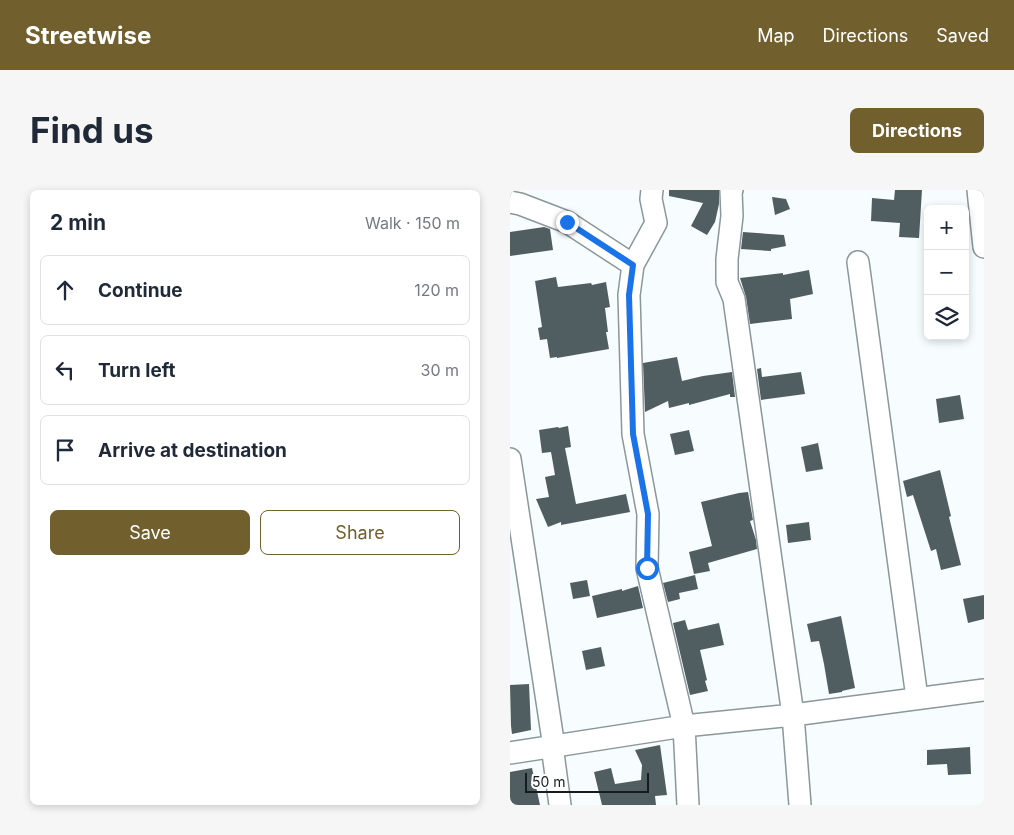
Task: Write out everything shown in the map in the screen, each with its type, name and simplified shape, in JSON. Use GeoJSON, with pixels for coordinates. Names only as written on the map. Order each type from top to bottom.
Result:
{"type":"FeatureCollection","features":[{"type":"Feature","properties":{"kind":"street"},"geometry":{"type":"LineString","coordinates":[[652,190],[651,199],[656,223],[633,265],[629,295],[633,434],[648,514],[647,568],[684,726],[688,805]]}},
{"type":"Feature","properties":{"kind":"street"},"geometry":{"type":"LineString","coordinates":[[732,190],[727,282],[734,299],[792,715],[800,805]]}},
{"type":"Feature","properties":{"kind":"street"},"geometry":{"type":"LineString","coordinates":[[978,190],[984,247]]}},
{"type":"Feature","properties":{"kind":"street"},"geometry":{"type":"LineString","coordinates":[[510,202],[567,222],[633,265]]}},
{"type":"Feature","properties":{"kind":"street"},"geometry":{"type":"LineString","coordinates":[[858,262],[917,698]]}},
{"type":"Feature","properties":{"kind":"street"},"geometry":{"type":"LineString","coordinates":[[510,458],[554,746],[553,753],[560,805]]}},
{"type":"Feature","properties":{"kind":"street"},"geometry":{"type":"LineString","coordinates":[[510,753],[684,726],[792,715],[984,690]]}},
{"type":"Feature","properties":{"kind":"building"},"geometry":{"type":"Polygon","coordinates":[[[669,190],[719,190],[719,204],[715,222],[707,235],[691,226],[703,203],[669,196],[669,190]]]}},
{"type":"Feature","properties":{"kind":"building"},"geometry":{"type":"Polygon","coordinates":[[[895,190],[922,190],[919,238],[899,237],[900,223],[871,221],[872,198],[894,200],[895,190]]]}},
{"type":"Feature","properties":{"kind":"building"},"geometry":{"type":"Polygon","coordinates":[[[772,197],[786,199],[790,209],[775,215],[772,197]]]}},
{"type":"Feature","properties":{"kind":"building"},"geometry":{"type":"Polygon","coordinates":[[[544,227],[550,229],[553,250],[510,256],[510,232],[544,227]]]}},
{"type":"Feature","properties":{"kind":"building"},"geometry":{"type":"Polygon","coordinates":[[[743,232],[784,235],[786,246],[771,249],[771,251],[741,249],[743,232]]]}},
{"type":"Feature","properties":{"kind":"building"},"geometry":{"type":"Polygon","coordinates":[[[809,270],[813,294],[790,299],[792,319],[750,324],[746,297],[740,278],[783,273],[783,275],[809,270]]]}},
{"type":"Feature","properties":{"kind":"building"},"geometry":{"type":"Polygon","coordinates":[[[556,277],[558,287],[591,283],[592,285],[606,282],[610,307],[605,308],[609,349],[550,358],[547,339],[540,340],[538,328],[542,327],[535,281],[556,277]]]}},
{"type":"Feature","properties":{"kind":"building"},"geometry":{"type":"Polygon","coordinates":[[[677,357],[682,381],[732,372],[735,397],[730,397],[730,394],[689,405],[689,403],[669,408],[668,401],[645,412],[643,363],[677,357]]]}},
{"type":"Feature","properties":{"kind":"building"},"geometry":{"type":"Polygon","coordinates":[[[761,368],[762,377],[801,372],[805,394],[761,400],[757,369],[761,368]]]}},
{"type":"Feature","properties":{"kind":"building"},"geometry":{"type":"Polygon","coordinates":[[[960,395],[964,419],[939,423],[936,399],[960,395]]]}},
{"type":"Feature","properties":{"kind":"building"},"geometry":{"type":"Polygon","coordinates":[[[568,426],[571,447],[565,448],[576,504],[626,494],[630,512],[561,525],[561,522],[548,527],[536,499],[549,497],[545,477],[555,475],[551,452],[542,453],[539,430],[568,426]]]}},
{"type":"Feature","properties":{"kind":"building"},"geometry":{"type":"Polygon","coordinates":[[[689,430],[694,451],[675,455],[670,434],[689,430]]]}},
{"type":"Feature","properties":{"kind":"building"},"geometry":{"type":"Polygon","coordinates":[[[818,443],[823,469],[806,472],[801,447],[818,443]]]}},
{"type":"Feature","properties":{"kind":"building"},"geometry":{"type":"Polygon","coordinates":[[[940,470],[961,565],[941,570],[936,549],[931,551],[913,495],[907,497],[903,481],[940,470]]]}},
{"type":"Feature","properties":{"kind":"building"},"geometry":{"type":"Polygon","coordinates":[[[748,492],[753,520],[750,521],[757,549],[708,563],[710,571],[694,574],[689,552],[712,546],[701,502],[748,492]]]}},
{"type":"Feature","properties":{"kind":"building"},"geometry":{"type":"Polygon","coordinates":[[[809,522],[811,540],[788,543],[786,525],[809,522]]]}},
{"type":"Feature","properties":{"kind":"building"},"geometry":{"type":"Polygon","coordinates":[[[695,575],[698,589],[679,593],[680,599],[668,602],[663,583],[695,575]]]}},
{"type":"Feature","properties":{"kind":"building"},"geometry":{"type":"Polygon","coordinates":[[[587,580],[590,596],[573,599],[570,583],[587,580]]]}},
{"type":"Feature","properties":{"kind":"building"},"geometry":{"type":"Polygon","coordinates":[[[638,586],[643,608],[597,618],[592,596],[638,586]]]}},
{"type":"Feature","properties":{"kind":"building"},"geometry":{"type":"Polygon","coordinates":[[[984,595],[984,619],[968,623],[963,599],[984,595]]]}},
{"type":"Feature","properties":{"kind":"building"},"geometry":{"type":"Polygon","coordinates":[[[841,616],[855,688],[829,694],[819,641],[811,642],[807,624],[841,616]]]}},
{"type":"Feature","properties":{"kind":"building"},"geometry":{"type":"Polygon","coordinates":[[[685,620],[688,630],[719,623],[724,645],[700,650],[708,691],[690,695],[673,623],[685,620]]]}},
{"type":"Feature","properties":{"kind":"building"},"geometry":{"type":"Polygon","coordinates":[[[601,647],[605,666],[586,670],[582,651],[601,647]]]}},
{"type":"Feature","properties":{"kind":"building"},"geometry":{"type":"Polygon","coordinates":[[[529,684],[531,730],[512,734],[510,685],[529,684]]]}},
{"type":"Feature","properties":{"kind":"building"},"geometry":{"type":"Polygon","coordinates":[[[660,745],[667,795],[655,796],[656,805],[602,805],[594,772],[611,768],[615,784],[641,780],[642,765],[635,750],[660,745]]]}},
{"type":"Feature","properties":{"kind":"building"},"geometry":{"type":"Polygon","coordinates":[[[970,747],[971,774],[948,775],[947,764],[927,765],[927,750],[970,747]]]}},
{"type":"Feature","properties":{"kind":"building"},"geometry":{"type":"Polygon","coordinates":[[[532,768],[540,805],[510,805],[510,772],[532,768]]]}},
{"type":"Feature","properties":{"kind":"route"},"geometry":{"type":"LineString","coordinates":[[567,222],[633,265],[629,295],[633,434],[648,514],[647,568]]}}]}
